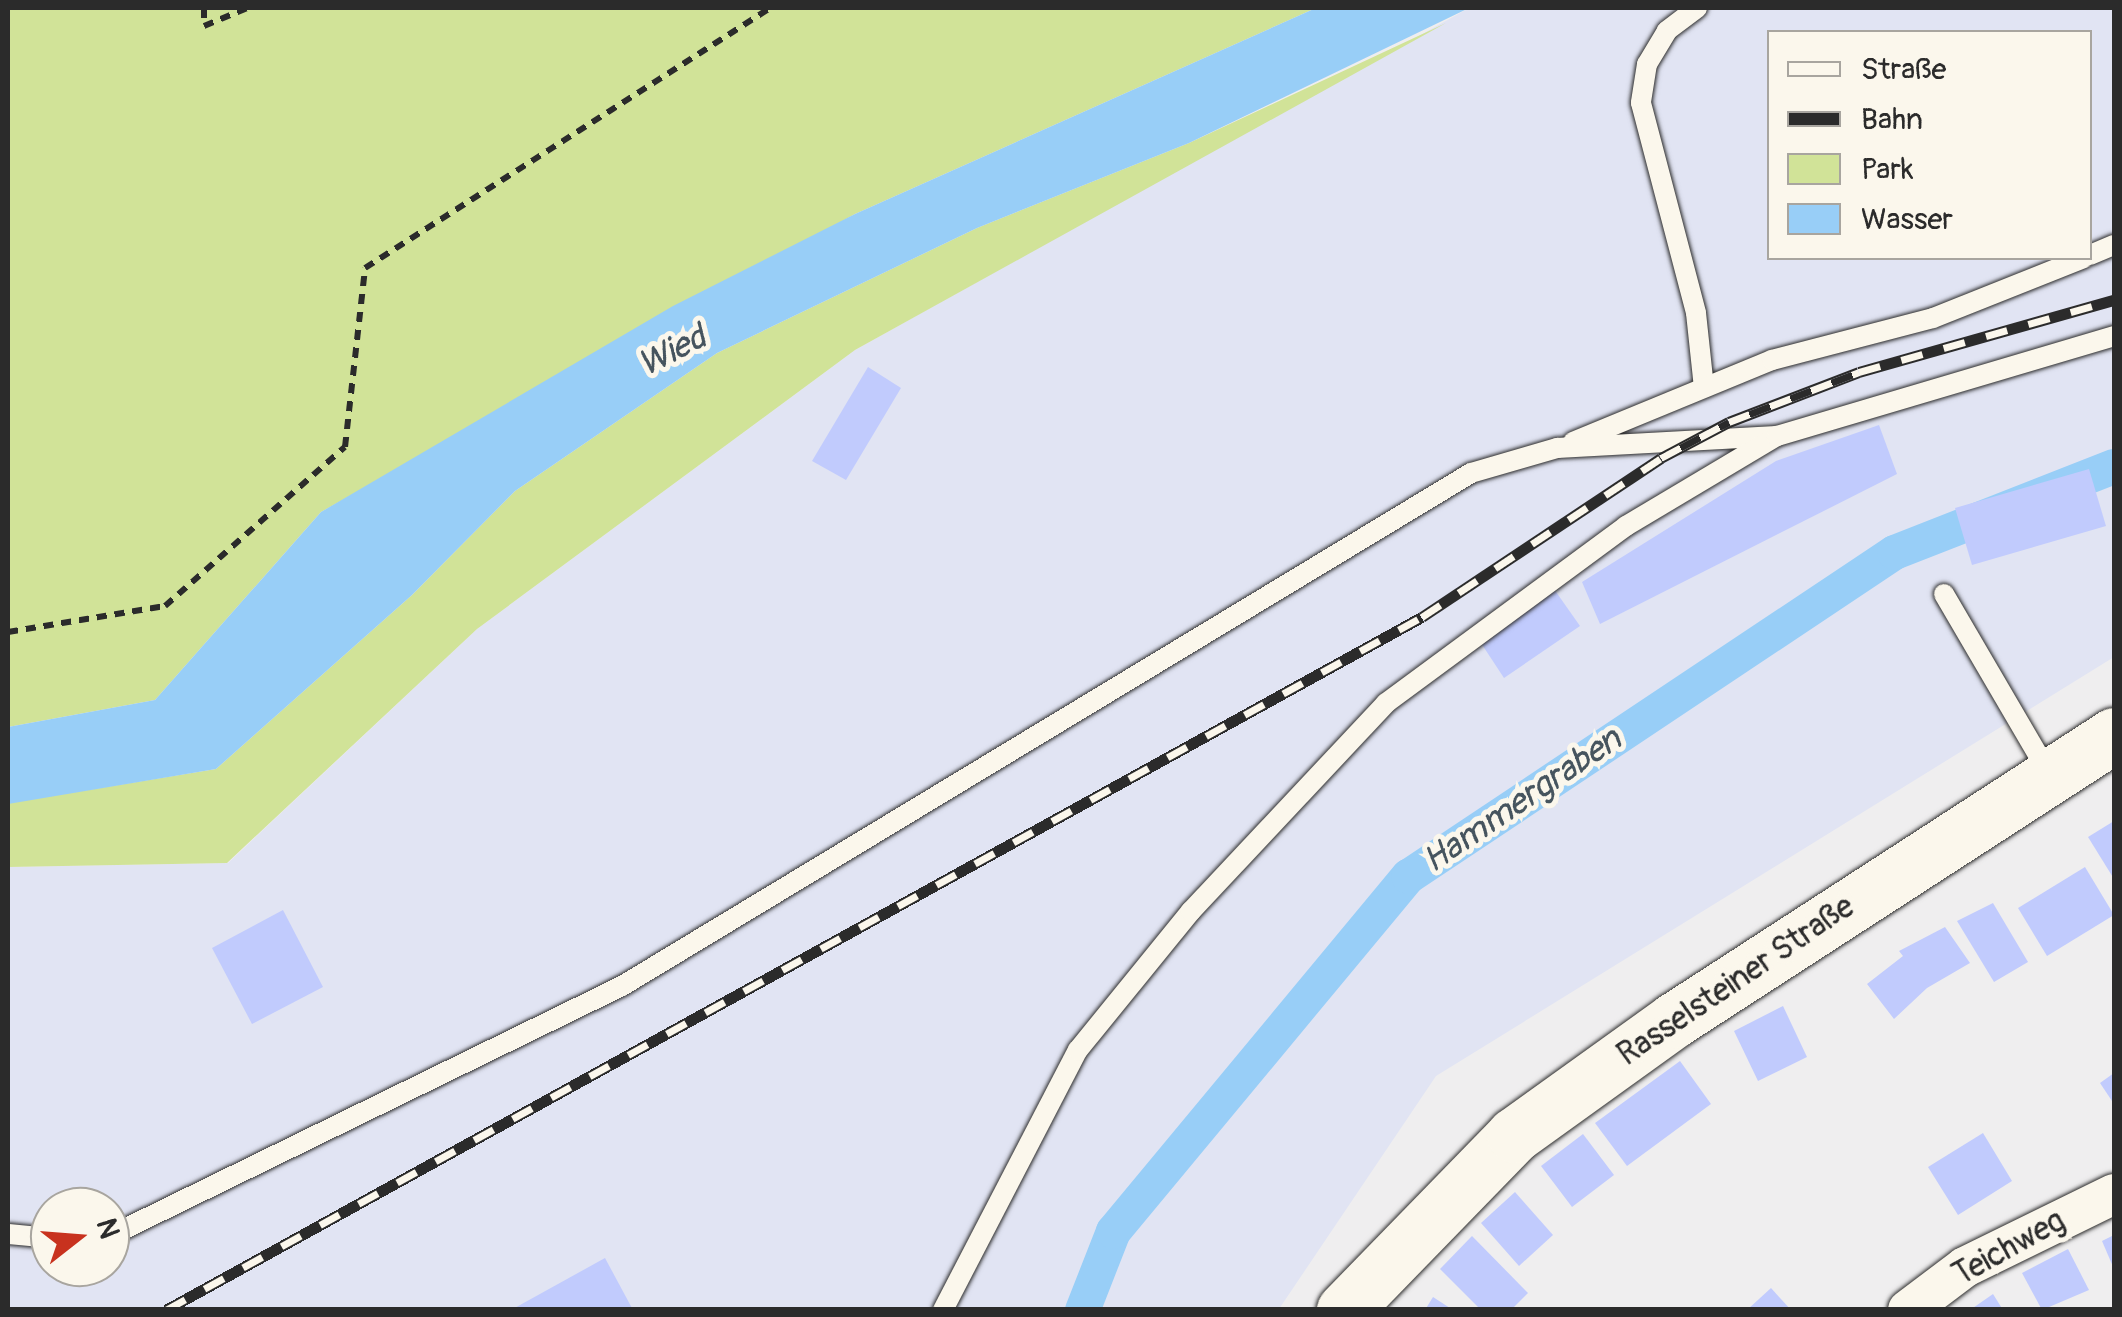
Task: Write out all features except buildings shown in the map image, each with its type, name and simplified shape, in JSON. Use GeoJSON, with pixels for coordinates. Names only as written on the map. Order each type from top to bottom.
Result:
{"type":"FeatureCollection","features":[{"type":"Feature","properties":{"kind":"main road","name":"Rasselsteiner Straße"},"geometry":{"type":"LineString","coordinates":[[1344,1310],[1379,1288],[1514,1135],[1674,1020],[2114,735]]}},
{"type":"Feature","properties":{"kind":"street","name":"Teichweg"},"geometry":{"type":"LineString","coordinates":[[1908,1310],[1966,1267],[2114,1194]]}},
{"type":"Feature","properties":{"kind":"lane"},"geometry":{"type":"LineString","coordinates":[[1697,8],[1667,31],[1648,64],[1641,103],[1696,313],[1704,388]]}},
{"type":"Feature","properties":{"kind":"lane"},"geometry":{"type":"LineString","coordinates":[[130,1226],[622,986],[1471,473],[1558,448],[1772,360],[1933,318],[2076,260]]}},
{"type":"Feature","properties":{"kind":"lane"},"geometry":{"type":"LineString","coordinates":[[1558,448],[1777,436],[2114,336]]}},
{"type":"Feature","properties":{"kind":"lane"},"geometry":{"type":"LineString","coordinates":[[943,1310],[1078,1050],[1192,911],[1386,702],[1626,526],[1777,436]]}},
{"type":"Feature","properties":{"kind":"lane"},"geometry":{"type":"LineString","coordinates":[[1944,594],[2050,774]]}},
{"type":"Feature","properties":{"kind":"path"},"geometry":{"type":"LineString","coordinates":[[204,8],[204,26],[247,8]]}},
{"type":"Feature","properties":{"kind":"path"},"geometry":{"type":"LineString","coordinates":[[8,632],[165,606],[345,447],[365,268],[770,8]]}},
{"type":"Feature","properties":{"kind":"shaded area"},"geometry":{"type":"Polygon","coordinates":[[[1469,8],[2114,8],[2114,657],[1436,1076],[1279,1309],[8,1309],[8,867],[228,863],[477,629],[855,350],[1469,8]]]}},
{"type":"Feature","properties":{"kind":"green space"},"geometry":{"type":"Polygon","coordinates":[[[8,8],[1316,8],[855,214],[321,512],[155,700],[8,727],[8,8]]]}},
{"type":"Feature","properties":{"kind":"green space"},"geometry":{"type":"Polygon","coordinates":[[[1446,23],[855,350],[477,629],[227,863],[8,867],[8,803],[216,769],[412,595],[515,491],[717,353],[977,228],[1189,143],[1446,23]]]}},
{"type":"Feature","properties":{"kind":"water","name":"Wied"},"geometry":{"type":"Polygon","coordinates":[[[1316,8],[1469,8],[1189,143],[977,228],[717,353],[515,491],[412,595],[216,769],[8,804],[8,727],[155,700],[321,512],[673,306],[855,214],[1316,8]]]}},
{"type":"Feature","properties":{"kind":"waterway","name":"Hammergraben"},"geometry":{"type":"LineString","coordinates":[[1082,1310],[1113,1231],[1408,876],[1894,552],[2114,466]]}},
{"type":"Feature","properties":{"kind":"railway"},"geometry":{"type":"LineString","coordinates":[[166,1310],[1422,617],[1661,458],[1729,422],[1859,372],[2114,300]]}}]}
